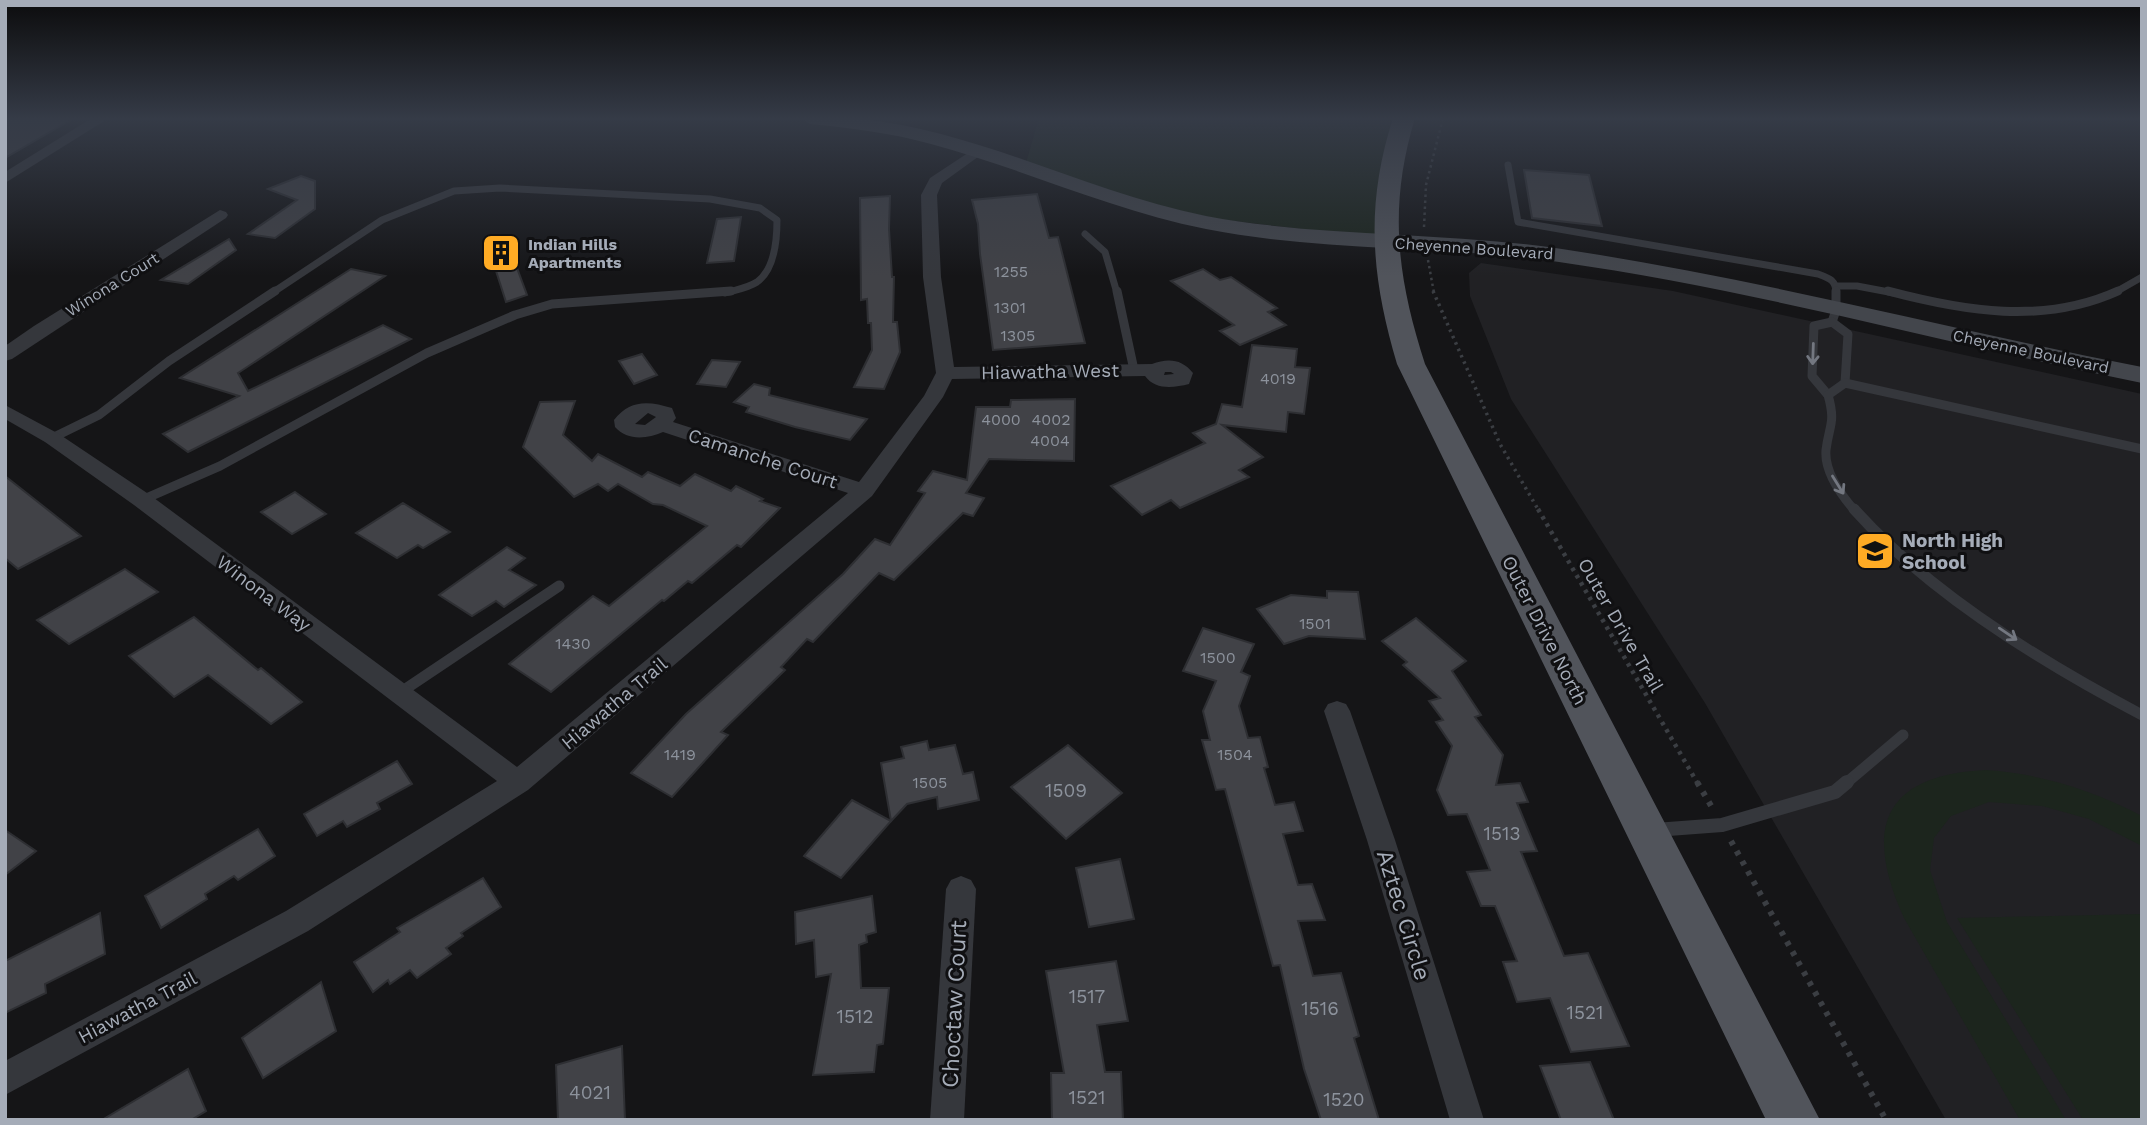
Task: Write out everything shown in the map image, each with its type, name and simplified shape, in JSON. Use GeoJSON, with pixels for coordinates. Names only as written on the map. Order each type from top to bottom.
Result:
{"type":"FeatureCollection","features":[{"type":"Feature","properties":{"kind":"main road","name":"Outer Drive North"},"geometry":{"type":"LineString","coordinates":[[1390,170],[1383,228],[1388,279],[1411,364],[1794,1120]]}},
{"type":"Feature","properties":{"kind":"street"},"geometry":{"type":"LineString","coordinates":[[945,373],[932,277],[929,195],[936,181],[948,170]]}},
{"type":"Feature","properties":{"kind":"street","name":"Cheyenne Boulevard"},"geometry":{"type":"LineString","coordinates":[[1035,170],[1150,209],[1203,221],[1280,234],[1386,242],[1462,244],[1561,255],[1835,306],[2142,374]]}},
{"type":"Feature","properties":{"kind":"street","name":"Winona Court"},"geometry":{"type":"LineString","coordinates":[[5,355],[220,215]]}},
{"type":"Feature","properties":{"kind":"street","name":"Hiawatha West"},"geometry":{"type":"LineString","coordinates":[[945,373],[1155,370]]}},
{"type":"Feature","properties":{"kind":"street","name":"Hiawatha Trail"},"geometry":{"type":"LineString","coordinates":[[5,1079],[297,921],[518,782],[864,491],[919,416],[945,373]]}},
{"type":"Feature","properties":{"kind":"street","name":"Winona Way"},"geometry":{"type":"LineString","coordinates":[[5,411],[52,438],[142,500],[518,782]]}},
{"type":"Feature","properties":{"kind":"street","name":"Camanche Court"},"geometry":{"type":"LineString","coordinates":[[662,425],[864,491]]}},
{"type":"Feature","properties":{"kind":"street","name":"Aztec Circle"},"geometry":{"type":"LineString","coordinates":[[1337,711],[1381,840],[1467,1120]]}},
{"type":"Feature","properties":{"kind":"street","name":"Choctaw Court"},"geometry":{"type":"LineString","coordinates":[[947,1120],[961,889]]}},
{"type":"Feature","properties":{"kind":"lane"},"geometry":{"type":"LineString","coordinates":[[1509,170],[1518,222],[1830,278],[1835,306],[1847,334],[1845,383]]}},
{"type":"Feature","properties":{"kind":"lane"},"geometry":{"type":"LineString","coordinates":[[52,438],[99,415],[169,361],[382,220],[437,196],[454,191],[500,188],[710,199],[760,208],[777,220],[774,251],[768,272],[755,284],[723,293],[561,302],[515,315],[428,353],[220,466],[142,500]]}},
{"type":"Feature","properties":{"kind":"lane"},"geometry":{"type":"LineString","coordinates":[[1085,234],[1105,252],[1124,315],[1134,370]]}},
{"type":"Feature","properties":{"kind":"lane"},"geometry":{"type":"LineString","coordinates":[[2142,277],[2094,302],[2059,311],[2040,312],[1984,311],[1942,305],[1853,285],[1814,326],[1812,376],[1828,395],[1833,421],[1824,454],[1834,480],[1858,514],[1962,603],[2063,671],[2142,715]]}},
{"type":"Feature","properties":{"kind":"lane"},"geometry":{"type":"LineString","coordinates":[[1828,395],[1845,383],[2142,449]]}},
{"type":"Feature","properties":{"kind":"lane"},"geometry":{"type":"LineString","coordinates":[[398,694],[559,586]]}},
{"type":"Feature","properties":{"kind":"lane"},"geometry":{"type":"LineString","coordinates":[[1649,831],[1722,825],[1835,793],[1903,735]]}},
{"type":"Feature","properties":{"kind":"path","name":"Outer Drive Trail"},"geometry":{"type":"LineString","coordinates":[[1430,170],[1424,202],[1426,243],[1433,290],[1500,444],[1722,825],[1886,1120]]}},
{"type":"Feature","properties":{"kind":"shaded area"},"geometry":{"type":"Polygon","coordinates":[[[1048,170],[1390,170],[1379,238],[1217,219],[1146,203],[1048,170]]]}},
{"type":"Feature","properties":{"kind":"shaded area","name":"North High School"},"geometry":{"type":"Polygon","coordinates":[[[1481,263],[1673,291],[2142,394],[2142,1120],[1946,1120],[1705,703],[1511,399],[1470,296],[1469,273],[1481,263]]]}},
{"type":"Feature","properties":{"kind":"shaded area"},"geometry":{"type":"Polygon","coordinates":[[[1986,770],[2047,779],[2104,798],[2142,816],[2142,846],[2089,819],[2042,806],[1989,802],[1951,816],[1934,838],[1930,870],[1947,922],[2066,1120],[2020,1120],[1904,918],[1885,858],[1885,834],[1891,813],[1903,796],[1923,783],[1951,774],[1986,770]]]}},
{"type":"Feature","properties":{"kind":"shaded area"},"geometry":{"type":"Polygon","coordinates":[[[2142,914],[2142,1120],[2083,1120],[1957,918],[2142,914]]]}},
{"type":"Feature","properties":{"kind":"building"},"geometry":{"type":"Polygon","coordinates":[[[1524,170],[1589,175],[1602,226],[1532,218],[1524,170]]]}},
{"type":"Feature","properties":{"kind":"building"},"geometry":{"type":"Polygon","coordinates":[[[301,176],[315,181],[315,209],[275,238],[248,234],[297,200],[268,189],[301,176]]]}},
{"type":"Feature","properties":{"kind":"building"},"geometry":{"type":"Polygon","coordinates":[[[1037,194],[1049,238],[1058,237],[1085,343],[993,350],[978,224],[972,200],[1037,194]]]}},
{"type":"Feature","properties":{"kind":"building"},"geometry":{"type":"Polygon","coordinates":[[[890,196],[893,322],[897,322],[900,352],[884,389],[854,387],[872,350],[867,299],[861,300],[860,198],[890,196]]]}},
{"type":"Feature","properties":{"kind":"building"},"geometry":{"type":"Polygon","coordinates":[[[741,217],[734,261],[707,263],[717,219],[741,217]]]}},
{"type":"Feature","properties":{"kind":"building"},"geometry":{"type":"Polygon","coordinates":[[[229,239],[236,250],[188,284],[161,280],[229,239]]]}},
{"type":"Feature","properties":{"kind":"building"},"geometry":{"type":"Polygon","coordinates":[[[507,241],[527,295],[506,302],[488,246],[507,241]]]}},
{"type":"Feature","properties":{"kind":"building"},"geometry":{"type":"Polygon","coordinates":[[[351,269],[385,276],[238,373],[248,391],[383,325],[411,339],[188,452],[163,434],[239,396],[180,378],[351,269]]]}},
{"type":"Feature","properties":{"kind":"building"},"geometry":{"type":"Polygon","coordinates":[[[1203,269],[1220,280],[1231,277],[1277,308],[1268,312],[1286,325],[1240,345],[1220,331],[1234,325],[1171,281],[1203,269]]]}},
{"type":"Feature","properties":{"kind":"building"},"geometry":{"type":"Polygon","coordinates":[[[1252,345],[1297,349],[1295,367],[1310,368],[1304,414],[1288,412],[1286,432],[1222,425],[1263,457],[1239,470],[1249,477],[1180,508],[1171,500],[1142,515],[1111,486],[1205,443],[1193,433],[1216,424],[1222,404],[1242,407],[1252,345]]]}},
{"type":"Feature","properties":{"kind":"building"},"geometry":{"type":"Polygon","coordinates":[[[642,354],[657,375],[634,384],[619,361],[642,354]]]}},
{"type":"Feature","properties":{"kind":"building"},"geometry":{"type":"Polygon","coordinates":[[[712,360],[740,362],[726,387],[697,384],[712,360]]]}},
{"type":"Feature","properties":{"kind":"building"},"geometry":{"type":"Polygon","coordinates":[[[754,384],[770,388],[769,395],[867,419],[850,440],[746,412],[749,407],[734,402],[754,384]]]}},
{"type":"Feature","properties":{"kind":"building"},"geometry":{"type":"Polygon","coordinates":[[[1075,399],[1074,461],[989,459],[966,493],[984,498],[973,516],[963,513],[894,580],[879,573],[813,642],[807,639],[781,667],[785,670],[721,732],[728,735],[672,797],[631,773],[686,714],[843,574],[875,539],[890,545],[925,493],[918,491],[933,471],[967,480],[976,407],[1010,407],[1011,400],[1075,399]]]}},
{"type":"Feature","properties":{"kind":"building"},"geometry":{"type":"Polygon","coordinates":[[[575,401],[563,435],[592,461],[598,454],[642,477],[648,472],[680,486],[695,474],[731,491],[736,486],[763,499],[760,501],[780,508],[741,547],[737,545],[692,583],[688,581],[662,600],[551,692],[509,664],[593,596],[609,606],[707,526],[663,505],[653,504],[618,484],[608,491],[598,484],[574,497],[523,447],[540,402],[575,401]]]}},
{"type":"Feature","properties":{"kind":"building"},"geometry":{"type":"Polygon","coordinates":[[[5,476],[81,536],[18,569],[5,558],[5,476]]]}},
{"type":"Feature","properties":{"kind":"building"},"geometry":{"type":"Polygon","coordinates":[[[295,492],[326,514],[292,534],[261,512],[295,492]]]}},
{"type":"Feature","properties":{"kind":"building"},"geometry":{"type":"Polygon","coordinates":[[[403,503],[450,532],[423,548],[418,545],[397,558],[356,533],[403,503]]]}},
{"type":"Feature","properties":{"kind":"building"},"geometry":{"type":"Polygon","coordinates":[[[507,547],[525,558],[509,570],[536,585],[504,607],[496,601],[472,616],[439,595],[507,547]]]}},
{"type":"Feature","properties":{"kind":"building"},"geometry":{"type":"Polygon","coordinates":[[[125,569],[158,592],[69,644],[37,620],[125,569]]]}},
{"type":"Feature","properties":{"kind":"building"},"geometry":{"type":"Polygon","coordinates":[[[1327,591],[1358,592],[1365,639],[1309,636],[1284,644],[1257,609],[1291,595],[1327,598],[1327,591]]]}},
{"type":"Feature","properties":{"kind":"building"},"geometry":{"type":"Polygon","coordinates":[[[194,617],[302,702],[271,724],[208,675],[174,697],[129,656],[194,617]]]}},
{"type":"Feature","properties":{"kind":"building"},"geometry":{"type":"Polygon","coordinates":[[[1416,618],[1466,661],[1452,671],[1481,715],[1475,717],[1503,755],[1496,785],[1520,783],[1528,802],[1517,803],[1537,851],[1521,852],[1564,956],[1588,953],[1629,1046],[1571,1052],[1550,998],[1517,1002],[1503,962],[1517,961],[1495,906],[1481,906],[1467,872],[1490,870],[1467,814],[1448,815],[1437,790],[1452,746],[1436,722],[1443,720],[1429,701],[1440,698],[1403,665],[1407,662],[1382,641],[1416,618]]]}},
{"type":"Feature","properties":{"kind":"building"},"geometry":{"type":"Polygon","coordinates":[[[1203,628],[1254,644],[1241,672],[1250,676],[1239,706],[1248,738],[1260,737],[1268,767],[1264,768],[1275,805],[1294,802],[1303,831],[1283,834],[1298,885],[1312,884],[1325,920],[1298,921],[1313,976],[1341,973],[1359,1036],[1354,1038],[1379,1120],[1321,1120],[1304,1069],[1280,965],[1273,966],[1225,789],[1216,790],[1202,740],[1210,740],[1203,711],[1216,681],[1183,671],[1203,628]]]}},
{"type":"Feature","properties":{"kind":"building"},"geometry":{"type":"Polygon","coordinates":[[[927,741],[929,750],[955,745],[963,774],[973,772],[979,800],[938,809],[937,797],[907,804],[891,821],[881,763],[904,758],[901,747],[927,741]]]}},
{"type":"Feature","properties":{"kind":"building"},"geometry":{"type":"Polygon","coordinates":[[[1068,745],[1122,793],[1066,839],[1011,787],[1068,745]]]}},
{"type":"Feature","properties":{"kind":"building"},"geometry":{"type":"Polygon","coordinates":[[[397,761],[412,784],[377,803],[380,809],[347,827],[343,821],[317,836],[304,814],[397,761]]]}},
{"type":"Feature","properties":{"kind":"building"},"geometry":{"type":"Polygon","coordinates":[[[852,800],[891,821],[841,878],[804,856],[852,800]]]}},
{"type":"Feature","properties":{"kind":"building"},"geometry":{"type":"Polygon","coordinates":[[[258,829],[275,856],[238,880],[234,876],[205,894],[207,899],[161,928],[145,896],[258,829]]]}},
{"type":"Feature","properties":{"kind":"building"},"geometry":{"type":"Polygon","coordinates":[[[5,830],[36,851],[5,875],[5,830]]]}},
{"type":"Feature","properties":{"kind":"building"},"geometry":{"type":"Polygon","coordinates":[[[1120,859],[1134,919],[1089,927],[1076,868],[1120,859]]]}},
{"type":"Feature","properties":{"kind":"building"},"geometry":{"type":"Polygon","coordinates":[[[483,878],[501,907],[461,933],[463,936],[446,948],[451,954],[417,978],[410,970],[390,984],[388,980],[373,992],[354,962],[400,932],[397,928],[483,878]]]}},
{"type":"Feature","properties":{"kind":"building"},"geometry":{"type":"Polygon","coordinates":[[[872,896],[876,932],[866,935],[867,942],[859,945],[861,988],[889,988],[883,1044],[877,1045],[874,1072],[813,1075],[831,974],[816,977],[814,940],[796,944],[795,912],[872,896]]]}},
{"type":"Feature","properties":{"kind":"building"},"geometry":{"type":"Polygon","coordinates":[[[100,913],[105,954],[45,984],[46,993],[5,1013],[5,961],[100,913]]]}},
{"type":"Feature","properties":{"kind":"building"},"geometry":{"type":"Polygon","coordinates":[[[1116,961],[1128,1021],[1097,1025],[1105,1072],[1121,1072],[1123,1120],[1052,1120],[1051,1073],[1064,1073],[1046,971],[1116,961]]]}},
{"type":"Feature","properties":{"kind":"building"},"geometry":{"type":"Polygon","coordinates":[[[321,982],[336,1031],[263,1078],[242,1038],[321,982]]]}},
{"type":"Feature","properties":{"kind":"building"},"geometry":{"type":"Polygon","coordinates":[[[622,1046],[625,1120],[558,1120],[556,1065],[622,1046]]]}},
{"type":"Feature","properties":{"kind":"building"},"geometry":{"type":"Polygon","coordinates":[[[1590,1062],[1614,1120],[1561,1120],[1540,1066],[1590,1062]]]}},
{"type":"Feature","properties":{"kind":"building"},"geometry":{"type":"Polygon","coordinates":[[[188,1069],[206,1111],[191,1120],[102,1120],[188,1069]]]}},
{"type":"Feature","properties":{"kind":"place","name":"Indian Hills Apartments"},"geometry":{"type":"Point","coordinates":[501,253]}},
{"type":"Feature","properties":{"kind":"place","name":"North High School"},"geometry":{"type":"Point","coordinates":[1875,551]}}]}
